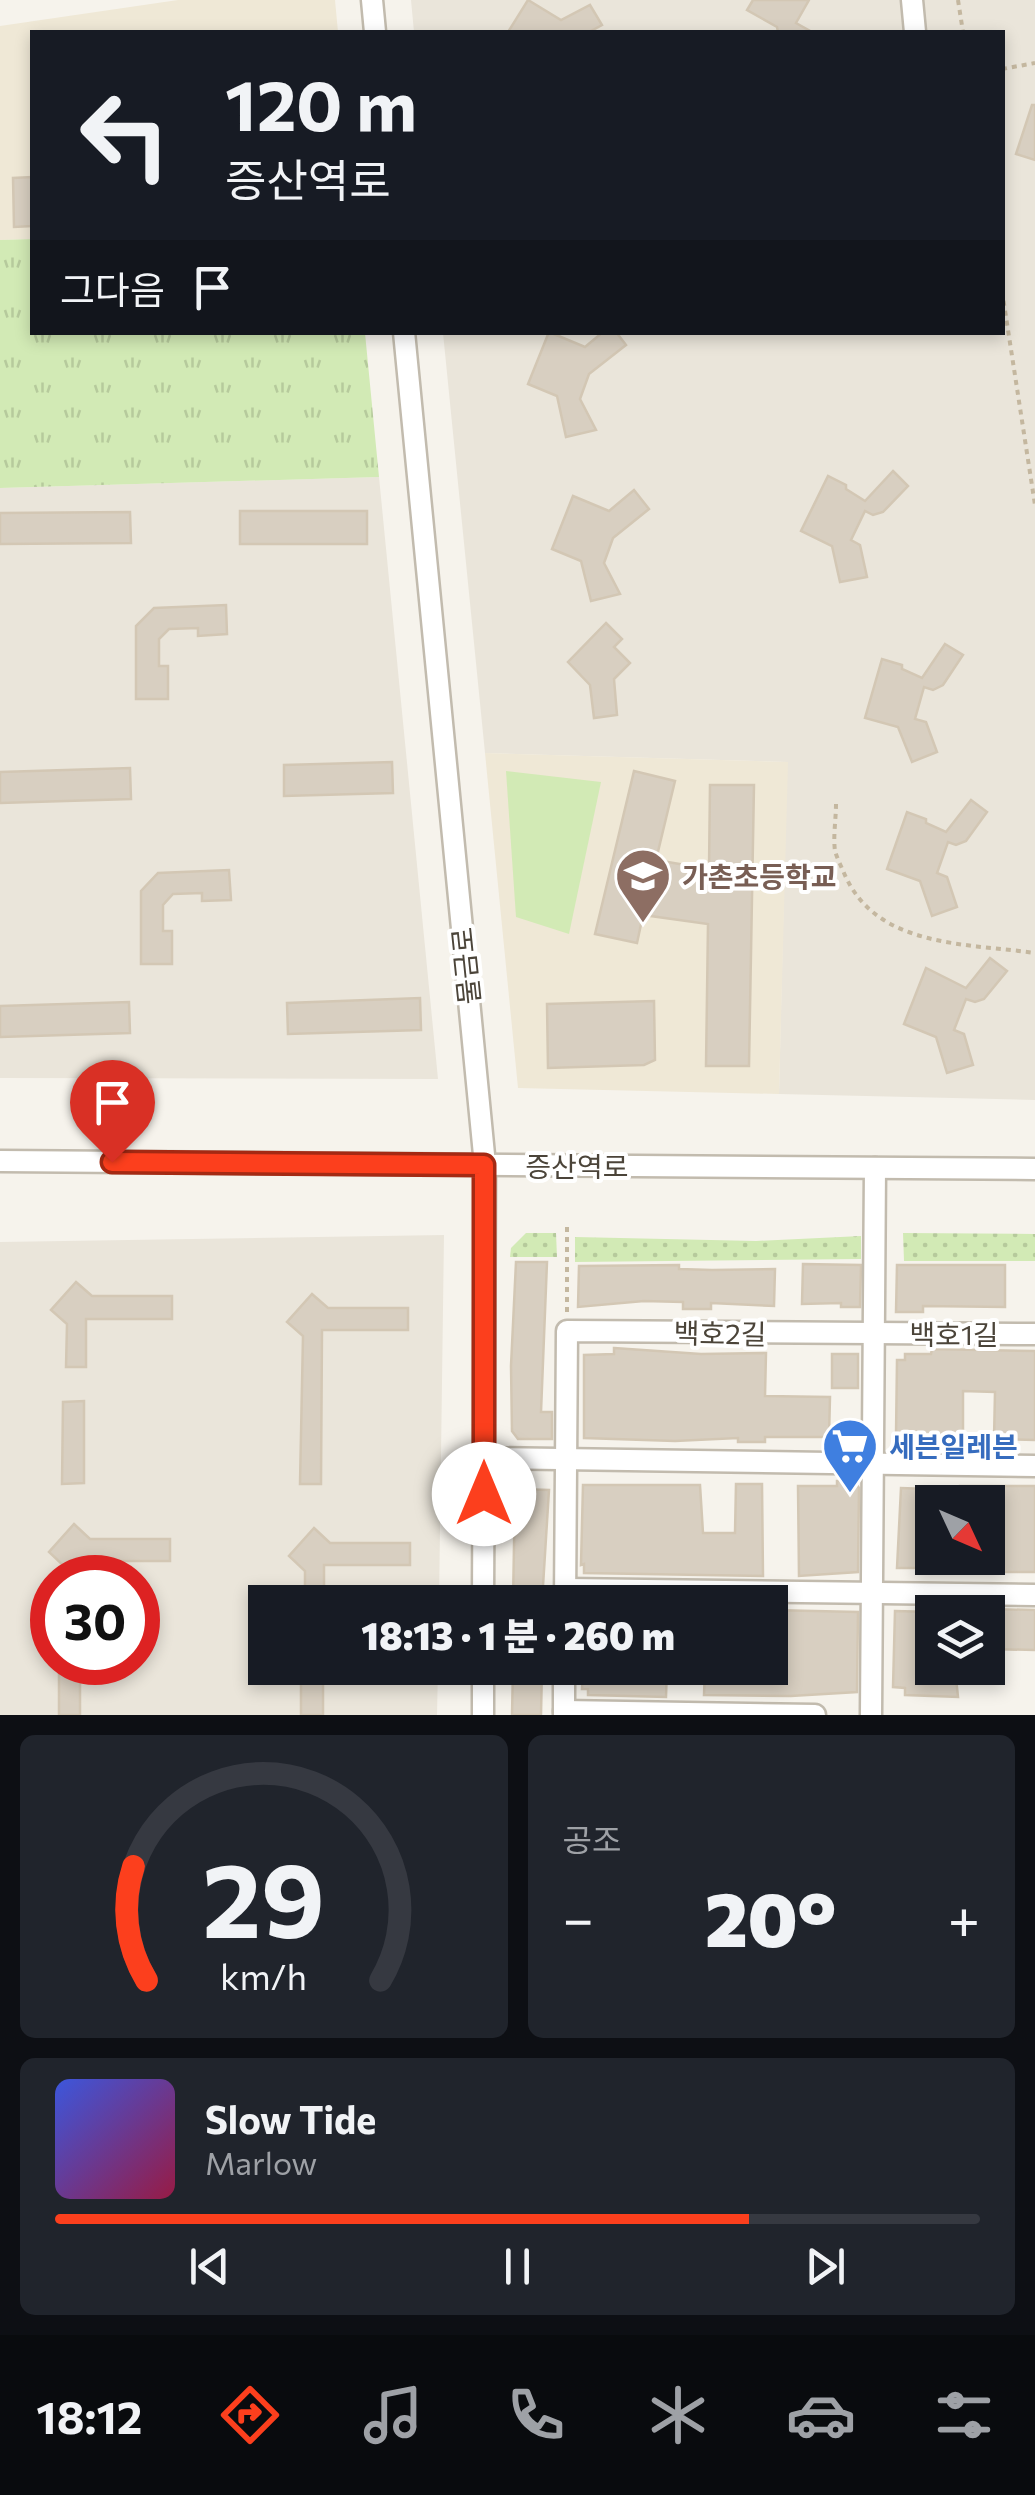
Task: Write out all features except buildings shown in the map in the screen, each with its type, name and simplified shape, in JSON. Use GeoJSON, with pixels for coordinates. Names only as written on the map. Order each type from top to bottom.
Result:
{"type":"FeatureCollection","features":[{"type":"Feature","properties":{"kind":"street"},"geometry":{"type":"LineString","coordinates":[[372,0],[375,30]]}},
{"type":"Feature","properties":{"kind":"street"},"geometry":{"type":"LineString","coordinates":[[912,0],[915,30]]}},
{"type":"Feature","properties":{"kind":"street","name":"물금로"},"geometry":{"type":"LineString","coordinates":[[404,335],[484,1165],[483,1585]]}},
{"type":"Feature","properties":{"kind":"street","name":"증산역로"},"geometry":{"type":"LineString","coordinates":[[0,1161],[1035,1169]]}},
{"type":"Feature","properties":{"kind":"street"},"geometry":{"type":"LineString","coordinates":[[871,1715],[875,1168]]}},
{"type":"Feature","properties":{"kind":"street"},"geometry":{"type":"LineString","coordinates":[[565,1585],[567,1331]]}},
{"type":"Feature","properties":{"kind":"street","name":"백호2길"},"geometry":{"type":"LineString","coordinates":[[567,1331],[873,1334]]}},
{"type":"Feature","properties":{"kind":"street","name":"백호1길"},"geometry":{"type":"LineString","coordinates":[[873,1334],[1035,1334]]}},
{"type":"Feature","properties":{"kind":"street"},"geometry":{"type":"LineString","coordinates":[[484,1458],[1035,1466]]}},
{"type":"Feature","properties":{"kind":"street"},"geometry":{"type":"LineString","coordinates":[[788,1592],[1035,1595]]}},
{"type":"Feature","properties":{"kind":"street"},"geometry":{"type":"LineString","coordinates":[[483,1685],[483,1715]]}},
{"type":"Feature","properties":{"kind":"street"},"geometry":{"type":"LineString","coordinates":[[564,1685],[564,1713],[815,1715]]}},
{"type":"Feature","properties":{"kind":"path"},"geometry":{"type":"LineString","coordinates":[[958,0],[963,30]]}},
{"type":"Feature","properties":{"kind":"path"},"geometry":{"type":"LineString","coordinates":[[1005,68],[1035,63]]}},
{"type":"Feature","properties":{"kind":"path"},"geometry":{"type":"LineString","coordinates":[[1005,310],[1035,505]]}},
{"type":"Feature","properties":{"kind":"path"},"geometry":{"type":"LineString","coordinates":[[836,804],[836,853],[852,893],[873,916],[920,937],[1035,953]]}},
{"type":"Feature","properties":{"kind":"path"},"geometry":{"type":"LineString","coordinates":[[567,1227],[567,1331]]}},
{"type":"Feature","properties":{"kind":"shaded area"},"geometry":{"type":"Polygon","coordinates":[[[178,0],[335,0],[338,30],[30,30],[30,239],[0,240],[0,26],[178,0]]]}},
{"type":"Feature","properties":{"kind":"shaded area"},"geometry":{"type":"Polygon","coordinates":[[[411,0],[1035,0],[1035,1100],[779,1094],[787,762],[485,753],[443,335],[1005,335],[1005,30],[414,30],[411,0]]]}},
{"type":"Feature","properties":{"kind":"shaded area"},"geometry":{"type":"Polygon","coordinates":[[[379,477],[438,1079],[0,1078],[0,488],[379,477]]]}},
{"type":"Feature","properties":{"kind":"shaded area","name":"가촌초등학교"},"geometry":{"type":"Polygon","coordinates":[[[485,753],[788,762],[779,1094],[518,1088],[485,753]]]}},
{"type":"Feature","properties":{"kind":"shaded area"},"geometry":{"type":"Polygon","coordinates":[[[444,1235],[439,1585],[248,1585],[248,1685],[438,1685],[437,1715],[0,1715],[0,1242],[444,1235]]]}},
{"type":"Feature","properties":{"kind":"green space"},"geometry":{"type":"Polygon","coordinates":[[[30,239],[30,335],[365,335],[379,477],[0,488],[0,240],[30,239]]]}},
{"type":"Feature","properties":{"kind":"green space"},"geometry":{"type":"Polygon","coordinates":[[[506,771],[601,782],[569,934],[516,917],[506,771]]]}},
{"type":"Feature","properties":{"kind":"green space"},"geometry":{"type":"Polygon","coordinates":[[[526,1233],[556,1233],[557,1257],[510,1257],[511,1248],[526,1233]]]}},
{"type":"Feature","properties":{"kind":"green space"},"geometry":{"type":"Polygon","coordinates":[[[903,1233],[1035,1234],[1035,1261],[904,1261],[903,1233]]]}},
{"type":"Feature","properties":{"kind":"green space"},"geometry":{"type":"Polygon","coordinates":[[[861,1236],[861,1259],[575,1262],[575,1237],[756,1241],[861,1236]]]}},
{"type":"Feature","properties":{"kind":"place","name":"가촌초등학교"},"geometry":{"type":"Point","coordinates":[643,925]}},
{"type":"Feature","properties":{"kind":"place","name":"세븐일레븐"},"geometry":{"type":"Point","coordinates":[850,1495]}},
{"type":"Feature","properties":{"kind":"route"},"geometry":{"type":"LineString","coordinates":[[112,1162],[484,1165],[484,1494]]}}]}
